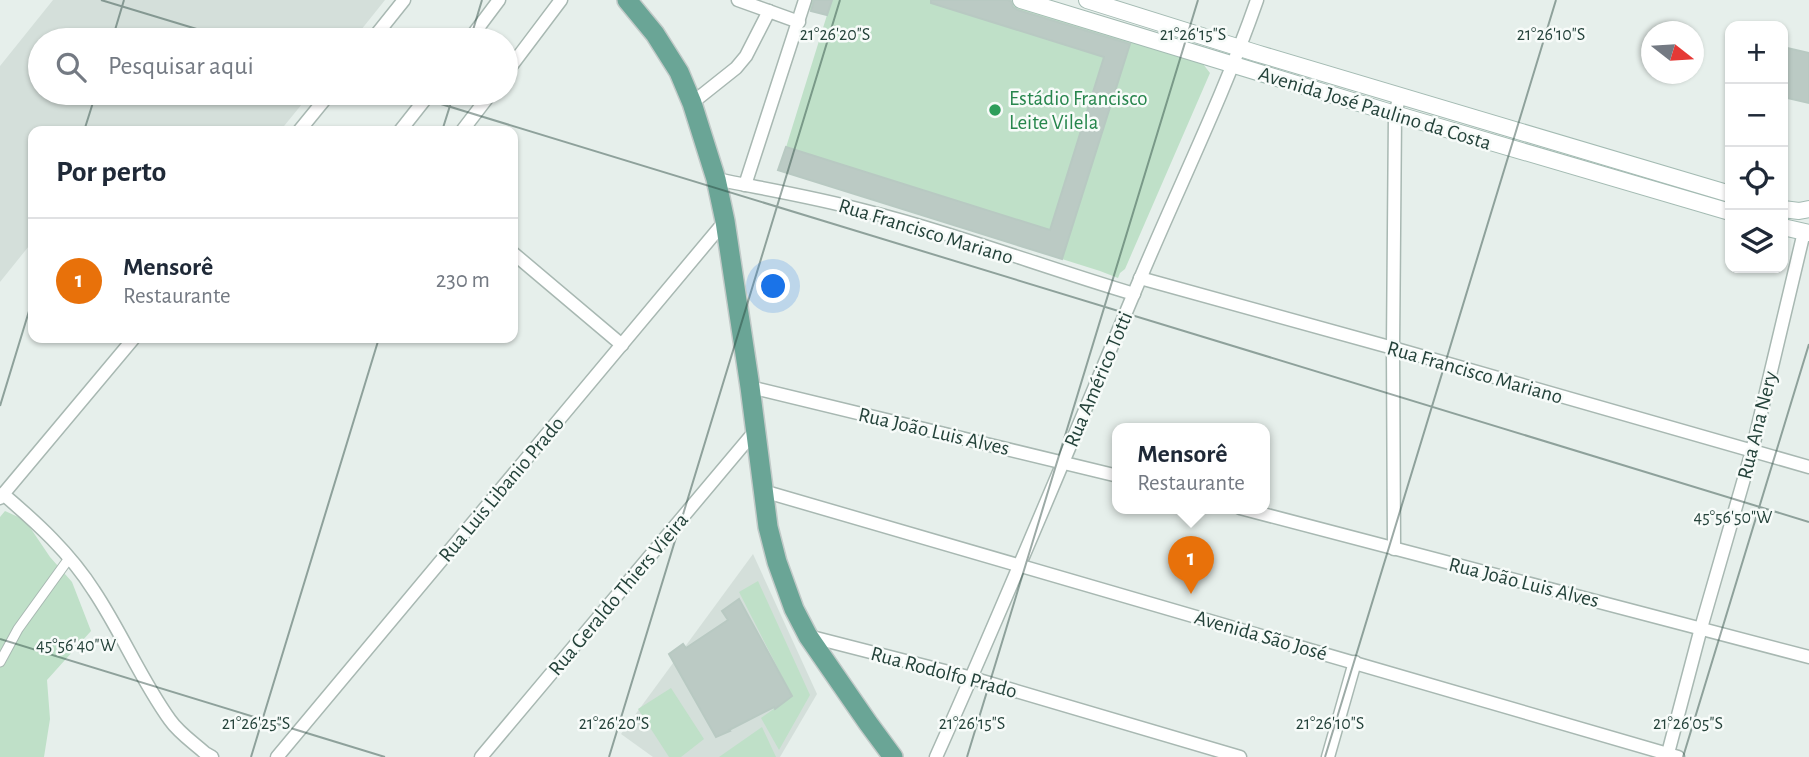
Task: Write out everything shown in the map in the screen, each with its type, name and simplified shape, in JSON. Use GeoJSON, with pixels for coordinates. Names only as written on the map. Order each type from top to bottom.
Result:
{"type":"FeatureCollection","features":[{"type":"Feature","properties":{"kind":"main road"},"geometry":{"type":"LineString","coordinates":[[627,0],[665,48],[679,72],[692,103],[716,179],[726,221],[768,527],[777,562],[807,636],[894,757]]}},
{"type":"Feature","properties":{"kind":"main road","name":"Avenida José Paulino da Costa"},"geometry":{"type":"LineString","coordinates":[[1020,0],[1047,4],[1233,65],[1725,211]]}},
{"type":"Feature","properties":{"kind":"main road","name":"Avenida José Paulino da Costa"},"geometry":{"type":"LineString","coordinates":[[1087,0],[1725,192]]}},
{"type":"Feature","properties":{"kind":"main road"},"geometry":{"type":"LineString","coordinates":[[1681,198],[1684,180]]}},
{"type":"Feature","properties":{"kind":"main road"},"geometry":{"type":"LineString","coordinates":[[1788,210],[1809,209]]}},
{"type":"Feature","properties":{"kind":"main road","name":"Rua Ana Nery"},"geometry":{"type":"LineString","coordinates":[[1807,233],[1809,214]]}},
{"type":"Feature","properties":{"kind":"main road"},"geometry":{"type":"LineString","coordinates":[[1788,228],[1807,233]]}},
{"type":"Feature","properties":{"kind":"street"},"geometry":{"type":"LineString","coordinates":[[382,28],[404,0]]}},
{"type":"Feature","properties":{"kind":"street"},"geometry":{"type":"LineString","coordinates":[[479,28],[499,0]]}},
{"type":"Feature","properties":{"kind":"street"},"geometry":{"type":"LineString","coordinates":[[518,58],[561,0]]}},
{"type":"Feature","properties":{"kind":"street"},"geometry":{"type":"LineString","coordinates":[[738,0],[799,22]]}},
{"type":"Feature","properties":{"kind":"street"},"geometry":{"type":"LineString","coordinates":[[745,185],[805,0]]}},
{"type":"Feature","properties":{"kind":"street","name":"Rua Américo Totti"},"geometry":{"type":"LineString","coordinates":[[936,757],[1241,48],[1258,0]]}},
{"type":"Feature","properties":{"kind":"street"},"geometry":{"type":"LineString","coordinates":[[692,103],[736,68],[751,47],[769,11]]}},
{"type":"Feature","properties":{"kind":"street"},"geometry":{"type":"LineString","coordinates":[[1394,549],[1395,114],[1399,96]]}},
{"type":"Feature","properties":{"kind":"street"},"geometry":{"type":"LineString","coordinates":[[303,126],[320,105]]}},
{"type":"Feature","properties":{"kind":"street"},"geometry":{"type":"LineString","coordinates":[[404,126],[421,105]]}},
{"type":"Feature","properties":{"kind":"street"},"geometry":{"type":"LineString","coordinates":[[466,126],[482,105]]}},
{"type":"Feature","properties":{"kind":"street","name":"Rua Francisco Mariano"},"geometry":{"type":"LineString","coordinates":[[716,179],[790,192],[889,217],[1134,294]]}},
{"type":"Feature","properties":{"kind":"street","name":"Rua Luis Libanio Prado"},"geometry":{"type":"LineString","coordinates":[[276,757],[726,221]]}},
{"type":"Feature","properties":{"kind":"street","name":"Rua Ana Nery"},"geometry":{"type":"LineString","coordinates":[[1671,756],[1701,628],[1752,451],[1807,233]]}},
{"type":"Feature","properties":{"kind":"street"},"geometry":{"type":"LineString","coordinates":[[518,257],[622,345]]}},
{"type":"Feature","properties":{"kind":"street","name":"Rua Francisco Mariano"},"geometry":{"type":"LineString","coordinates":[[1140,278],[1809,467]]}},
{"type":"Feature","properties":{"kind":"street"},"geometry":{"type":"LineString","coordinates":[[130,343],[2,496],[38,524],[70,557],[95,592],[131,657],[172,722],[212,757]]}},
{"type":"Feature","properties":{"kind":"street","name":"Rua João Luis Alves"},"geometry":{"type":"LineString","coordinates":[[750,387],[1112,474]]}},
{"type":"Feature","properties":{"kind":"street","name":"Rua Geraldo Thiers Vieira"},"geometry":{"type":"LineString","coordinates":[[481,757],[755,431]]}},
{"type":"Feature","properties":{"kind":"street","name":"Avenida São José"},"geometry":{"type":"LineString","coordinates":[[763,491],[1671,756]]}},
{"type":"Feature","properties":{"kind":"street","name":"Rua João Luis Alves"},"geometry":{"type":"LineString","coordinates":[[1263,514],[1809,656]]}},
{"type":"Feature","properties":{"kind":"street"},"geometry":{"type":"LineString","coordinates":[[0,662],[18,629],[70,557]]}},
{"type":"Feature","properties":{"kind":"street","name":"Rua Rodolfo Prado"},"geometry":{"type":"LineString","coordinates":[[807,636],[971,678],[1240,757]]}},
{"type":"Feature","properties":{"kind":"street"},"geometry":{"type":"LineString","coordinates":[[1328,757],[1354,662]]}},
{"type":"Feature","properties":{"kind":"shaded area"},"geometry":{"type":"Polygon","coordinates":[[[53,0],[385,0],[363,28],[31,28],[53,0]]]}},
{"type":"Feature","properties":{"kind":"shaded area"},"geometry":{"type":"Polygon","coordinates":[[[28,31],[28,105],[301,105],[284,126],[28,126],[28,247],[0,282],[0,66],[28,31]]]}},
{"type":"Feature","properties":{"kind":"shaded area"},"geometry":{"type":"Polygon","coordinates":[[[753,554],[817,694],[780,757],[653,757],[621,734],[753,554]]]}},
{"type":"Feature","properties":{"kind":"green space","name":"Estádio Francisco Leite Vilela"},"geometry":{"type":"Polygon","coordinates":[[[809,0],[1008,0],[1203,64],[1210,73],[1125,269],[1118,278],[779,170],[827,15],[806,9],[809,0]]]}},
{"type":"Feature","properties":{"kind":"green space"},"geometry":{"type":"Polygon","coordinates":[[[5,511],[25,520],[50,557],[72,582],[91,631],[47,680],[50,719],[44,757],[0,757],[0,517],[5,511]]]}},
{"type":"Feature","properties":{"kind":"green space"},"geometry":{"type":"Polygon","coordinates":[[[758,581],[810,695],[779,750],[761,718],[792,696],[739,592],[758,581]]]}},
{"type":"Feature","properties":{"kind":"green space"},"geometry":{"type":"Polygon","coordinates":[[[671,688],[704,739],[681,757],[669,757],[638,709],[671,688]]]}},
{"type":"Feature","properties":{"kind":"green space"},"geometry":{"type":"Polygon","coordinates":[[[762,727],[776,757],[719,757],[762,727]]]}},
{"type":"Feature","properties":{"kind":"building"},"geometry":{"type":"Polygon","coordinates":[[[814,0],[832,0],[827,15],[811,11],[814,0]]]}},
{"type":"Feature","properties":{"kind":"building"},"geometry":{"type":"Polygon","coordinates":[[[931,0],[1008,0],[1018,10],[1130,44],[1062,259],[778,170],[786,147],[1050,230],[1104,57],[931,3],[931,0]]]}},
{"type":"Feature","properties":{"kind":"building"},"geometry":{"type":"Polygon","coordinates":[[[1788,48],[1809,53],[1809,103],[1788,98],[1788,48]]]}},
{"type":"Feature","properties":{"kind":"building"},"geometry":{"type":"Polygon","coordinates":[[[739,599],[792,696],[775,709],[774,707],[716,737],[669,654],[683,644],[686,648],[728,620],[722,611],[739,599]]]}},
{"type":"Feature","properties":{"kind":"place","name":"Estádio Francisco Leite Vilela"},"geometry":{"type":"Point","coordinates":[995,110]}},
{"type":"Feature","properties":{"kind":"place","name":"Mensorê"},"geometry":{"type":"Point","coordinates":[1191,594]}}]}
